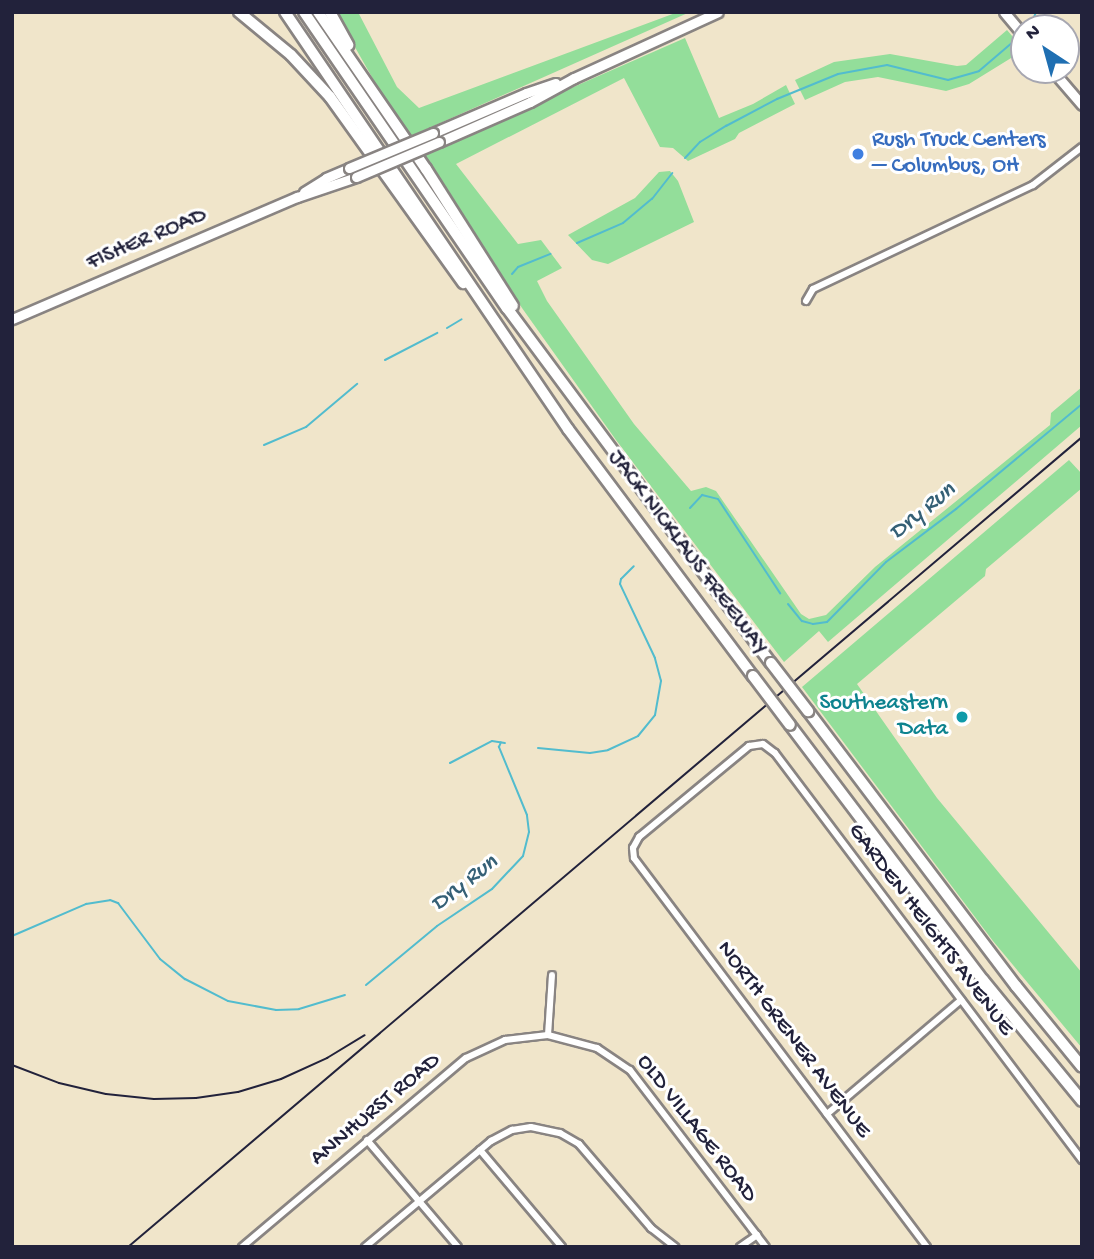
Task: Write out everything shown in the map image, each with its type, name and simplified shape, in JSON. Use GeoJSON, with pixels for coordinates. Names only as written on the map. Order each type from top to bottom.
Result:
{"type":"FeatureCollection","features":[{"type":"Feature","properties":{"kind":"highway"},"geometry":{"type":"LineString","coordinates":[[239,12],[291,55],[330,97],[488,316]]}},
{"type":"Feature","properties":{"kind":"highway","name":"JACK NICKLAUS FREEWAY"},"geometry":{"type":"LineString","coordinates":[[285,12],[459,265],[488,316],[605,480],[955,943],[1082,1101]]}},
{"type":"Feature","properties":{"kind":"highway","name":"JACK NICKLAUS FREEWAY"},"geometry":{"type":"LineString","coordinates":[[304,12],[507,308],[771,663],[1082,1068]]}},
{"type":"Feature","properties":{"kind":"highway"},"geometry":{"type":"LineString","coordinates":[[318,12],[463,225],[556,374]]}},
{"type":"Feature","properties":{"kind":"highway"},"geometry":{"type":"LineString","coordinates":[[330,12],[372,91]]}},
{"type":"Feature","properties":{"kind":"main road","name":"FISHER ROAD"},"geometry":{"type":"LineString","coordinates":[[12,319],[297,197],[355,177],[439,142],[530,102],[574,78],[718,12]]}},
{"type":"Feature","properties":{"kind":"main road","name":"FISHER ROAD"},"geometry":{"type":"LineString","coordinates":[[297,197],[326,177],[526,93],[574,78]]}},
{"type":"Feature","properties":{"kind":"main road"},"geometry":{"type":"LineString","coordinates":[[1064,84],[1082,105]]}},
{"type":"Feature","properties":{"kind":"street"},"geometry":{"type":"LineString","coordinates":[[806,301],[813,289],[1033,186],[1082,147]]}},
{"type":"Feature","properties":{"kind":"street","name":"GARDEN HEIGHTS AVENUE"},"geometry":{"type":"LineString","coordinates":[[741,751],[758,743],[775,753],[1082,1160]]}},
{"type":"Feature","properties":{"kind":"street","name":"NORTH GRENER AVENUE"},"geometry":{"type":"LineString","coordinates":[[741,751],[642,833],[634,844],[633,852],[660,893],[927,1247]]}},
{"type":"Feature","properties":{"kind":"street"},"geometry":{"type":"LineString","coordinates":[[548,1035],[552,975]]}},
{"type":"Feature","properties":{"kind":"street"},"geometry":{"type":"LineString","coordinates":[[827,1114],[961,1000]]}},
{"type":"Feature","properties":{"kind":"street","name":"ANNHURST ROAD"},"geometry":{"type":"LineString","coordinates":[[242,1247],[475,1052],[517,1037],[548,1035]]}},
{"type":"Feature","properties":{"kind":"street","name":"OLD VILLAGE ROAD"},"geometry":{"type":"LineString","coordinates":[[548,1035],[597,1048],[630,1070],[766,1247]]}},
{"type":"Feature","properties":{"kind":"street"},"geometry":{"type":"LineString","coordinates":[[365,1247],[480,1150],[500,1135],[522,1128],[549,1130],[572,1139],[651,1228],[675,1247]]}},
{"type":"Feature","properties":{"kind":"street"},"geometry":{"type":"LineString","coordinates":[[367,1140],[458,1247]]}},
{"type":"Feature","properties":{"kind":"street"},"geometry":{"type":"LineString","coordinates":[[480,1150],[562,1247]]}},
{"type":"Feature","properties":{"kind":"street"},"geometry":{"type":"LineString","coordinates":[[740,1247],[757,1235]]}},
{"type":"Feature","properties":{"kind":"green space"},"geometry":{"type":"Polygon","coordinates":[[[335,12],[358,12],[397,87],[419,108],[678,12],[690,12],[411,136],[377,86],[335,12]]]}},
{"type":"Feature","properties":{"kind":"green space"},"geometry":{"type":"Polygon","coordinates":[[[1007,30],[1010,34],[1010,59],[969,84],[946,91],[878,77],[845,82],[805,100],[795,80],[834,62],[890,54],[957,66],[966,65],[1007,30]]]}},
{"type":"Feature","properties":{"kind":"green space"},"geometry":{"type":"Polygon","coordinates":[[[685,38],[719,118],[753,104],[786,85],[795,104],[739,133],[735,139],[688,161],[673,148],[660,147],[624,78],[456,164],[518,244],[541,240],[562,268],[537,281],[547,301],[634,424],[691,491],[706,487],[716,491],[801,614],[809,619],[826,615],[875,567],[1050,425],[1051,413],[1082,387],[1082,425],[828,642],[819,631],[784,662],[616,440],[522,308],[423,153],[685,38]]]}},
{"type":"Feature","properties":{"kind":"green space"},"geometry":{"type":"Polygon","coordinates":[[[670,171],[678,181],[694,222],[608,264],[592,260],[568,235],[635,198],[659,172],[670,171]]]}},
{"type":"Feature","properties":{"kind":"green space"},"geometry":{"type":"Polygon","coordinates":[[[1069,460],[1082,474],[1082,488],[986,569],[985,576],[857,684],[937,798],[1082,973],[1082,1048],[993,941],[802,687],[1069,460]]]}},
{"type":"Feature","properties":{"kind":"waterway"},"geometry":{"type":"LineString","coordinates":[[685,158],[700,142],[726,126],[777,99],[838,74],[887,65],[948,80],[979,71],[1010,45]]}},
{"type":"Feature","properties":{"kind":"waterway"},"geometry":{"type":"LineString","coordinates":[[577,243],[623,223],[652,199],[672,173]]}},
{"type":"Feature","properties":{"kind":"waterway"},"geometry":{"type":"LineString","coordinates":[[512,274],[518,267],[551,254]]}},
{"type":"Feature","properties":{"kind":"waterway"},"geometry":{"type":"LineString","coordinates":[[447,328],[462,319]]}},
{"type":"Feature","properties":{"kind":"waterway"},"geometry":{"type":"LineString","coordinates":[[385,360],[437,333]]}},
{"type":"Feature","properties":{"kind":"waterway"},"geometry":{"type":"LineString","coordinates":[[264,445],[306,427],[357,384]]}},
{"type":"Feature","properties":{"kind":"waterway","name":"Dry Run"},"geometry":{"type":"LineString","coordinates":[[788,604],[802,621],[813,624],[827,622],[886,562],[956,509],[1082,404]]}},
{"type":"Feature","properties":{"kind":"waterway","name":"Dry Run"},"geometry":{"type":"LineString","coordinates":[[690,508],[702,495],[718,499],[780,593]]}},
{"type":"Feature","properties":{"kind":"waterway","name":"Dry Run"},"geometry":{"type":"LineString","coordinates":[[538,748],[590,753],[608,750],[638,736],[655,715],[661,681],[655,658],[620,584],[621,579],[634,566]]}},
{"type":"Feature","properties":{"kind":"waterway","name":"Dry Run"},"geometry":{"type":"LineString","coordinates":[[450,763],[492,741],[505,743]]}},
{"type":"Feature","properties":{"kind":"waterway","name":"Dry Run"},"geometry":{"type":"LineString","coordinates":[[366,985],[437,926],[492,889],[523,856],[529,832],[527,815],[499,747],[501,742]]}},
{"type":"Feature","properties":{"kind":"waterway","name":"Dry Run"},"geometry":{"type":"LineString","coordinates":[[12,936],[86,904],[110,900],[118,903],[160,959],[185,979],[228,1001],[276,1010],[299,1009],[345,995]]}},
{"type":"Feature","properties":{"kind":"railway"},"geometry":{"type":"LineString","coordinates":[[128,1247],[1082,437]]}},
{"type":"Feature","properties":{"kind":"railway"},"geometry":{"type":"LineString","coordinates":[[12,1065],[59,1083],[106,1094],[154,1099],[196,1098],[238,1092],[281,1079],[327,1058],[365,1035]]}},
{"type":"Feature","properties":{"kind":"place","name":"Rush Truck Centers – Columbus, OH"},"geometry":{"type":"Point","coordinates":[858,154]}},
{"type":"Feature","properties":{"kind":"place","name":"Southeastern Data"},"geometry":{"type":"Point","coordinates":[962,717]}}]}
